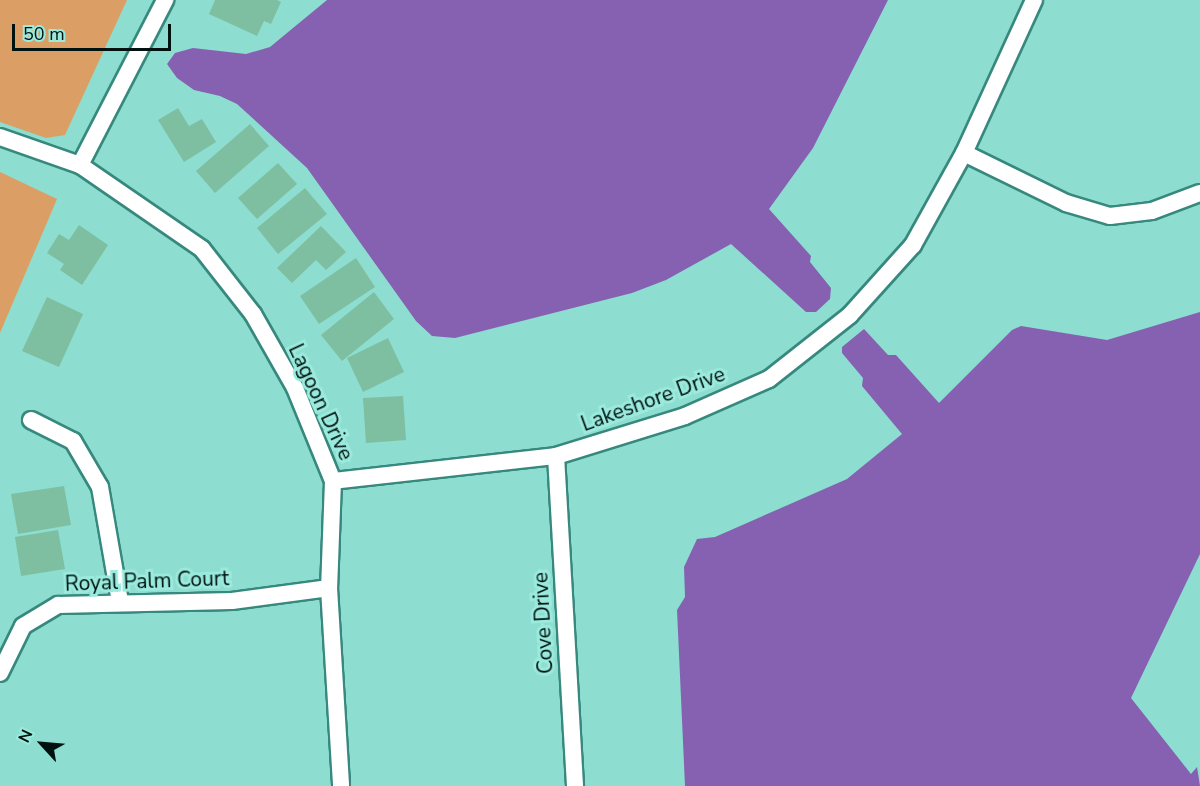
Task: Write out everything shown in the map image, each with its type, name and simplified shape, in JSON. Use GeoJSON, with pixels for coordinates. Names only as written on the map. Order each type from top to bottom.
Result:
{"type":"FeatureCollection","features":[{"type":"Feature","properties":{"kind":"street"},"geometry":{"type":"LineString","coordinates":[[80,165],[165,0]]}},
{"type":"Feature","properties":{"kind":"street","name":"Lakeshore Drive"},"geometry":{"type":"LineString","coordinates":[[333,481],[556,456],[684,416],[769,379],[850,315],[913,245],[964,153],[1034,0]]}},
{"type":"Feature","properties":{"kind":"street","name":"Lagoon Drive"},"geometry":{"type":"LineString","coordinates":[[2,138],[80,165],[202,249],[253,314],[290,378],[333,481],[329,588],[341,786]]}},
{"type":"Feature","properties":{"kind":"street"},"geometry":{"type":"LineString","coordinates":[[964,153],[1066,203],[1110,216],[1152,210],[1200,193]]}},
{"type":"Feature","properties":{"kind":"street"},"geometry":{"type":"LineString","coordinates":[[32,420],[73,441],[100,487],[120,602]]}},
{"type":"Feature","properties":{"kind":"street","name":"Cove Drive"},"geometry":{"type":"LineString","coordinates":[[556,456],[575,786]]}},
{"type":"Feature","properties":{"kind":"street","name":"Royal Palm Court"},"geometry":{"type":"LineString","coordinates":[[0,673],[23,626],[58,605],[232,601],[329,588]]}},
{"type":"Feature","properties":{"kind":"shaded area"},"geometry":{"type":"Polygon","coordinates":[[[0,0],[127,0],[65,135],[46,138],[0,122],[0,0]]]}},
{"type":"Feature","properties":{"kind":"shaded area"},"geometry":{"type":"Polygon","coordinates":[[[327,0],[888,0],[813,148],[769,209],[811,256],[810,262],[831,288],[830,299],[816,312],[806,312],[731,244],[666,280],[632,293],[455,338],[432,336],[416,321],[307,168],[237,104],[220,96],[194,90],[177,78],[167,64],[175,53],[193,48],[246,54],[270,47],[327,0]]]}},
{"type":"Feature","properties":{"kind":"shaded area"},"geometry":{"type":"Polygon","coordinates":[[[0,172],[57,199],[0,333],[0,172]]]}},
{"type":"Feature","properties":{"kind":"shaded area"},"geometry":{"type":"Polygon","coordinates":[[[1200,312],[1200,554],[1131,698],[1191,774],[1197,767],[1200,786],[685,786],[677,610],[685,597],[684,567],[697,539],[715,537],[847,479],[902,434],[862,386],[863,378],[842,353],[842,347],[864,329],[888,355],[896,355],[939,403],[1012,330],[1021,326],[1107,340],[1200,312]]]}},
{"type":"Feature","properties":{"kind":"building"},"geometry":{"type":"Polygon","coordinates":[[[215,0],[277,0],[281,2],[271,24],[264,21],[257,36],[209,14],[215,0]]]}},
{"type":"Feature","properties":{"kind":"building"},"geometry":{"type":"Polygon","coordinates":[[[178,108],[189,126],[202,119],[216,142],[184,162],[158,120],[178,108]]]}},
{"type":"Feature","properties":{"kind":"building"},"geometry":{"type":"Polygon","coordinates":[[[250,124],[269,146],[215,193],[196,171],[250,124]]]}},
{"type":"Feature","properties":{"kind":"building"},"geometry":{"type":"Polygon","coordinates":[[[278,163],[297,184],[257,219],[238,198],[278,163]]]}},
{"type":"Feature","properties":{"kind":"building"},"geometry":{"type":"Polygon","coordinates":[[[305,188],[327,214],[278,254],[257,228],[305,188]]]}},
{"type":"Feature","properties":{"kind":"building"},"geometry":{"type":"Polygon","coordinates":[[[79,225],[108,245],[82,285],[60,270],[64,264],[47,253],[59,234],[69,240],[79,225]]]}},
{"type":"Feature","properties":{"kind":"building"},"geometry":{"type":"Polygon","coordinates":[[[321,226],[346,252],[326,270],[316,260],[292,283],[277,268],[321,226]]]}},
{"type":"Feature","properties":{"kind":"building"},"geometry":{"type":"Polygon","coordinates":[[[356,258],[375,287],[319,324],[300,296],[356,258]]]}},
{"type":"Feature","properties":{"kind":"building"},"geometry":{"type":"Polygon","coordinates":[[[374,292],[394,319],[342,361],[321,335],[374,292]]]}},
{"type":"Feature","properties":{"kind":"building"},"geometry":{"type":"Polygon","coordinates":[[[47,297],[83,314],[59,367],[22,351],[47,297]]]}},
{"type":"Feature","properties":{"kind":"building"},"geometry":{"type":"Polygon","coordinates":[[[388,338],[404,372],[363,392],[347,358],[388,338]]]}},
{"type":"Feature","properties":{"kind":"building"},"geometry":{"type":"Polygon","coordinates":[[[403,396],[406,440],[366,443],[363,398],[403,396]]]}},
{"type":"Feature","properties":{"kind":"building"},"geometry":{"type":"Polygon","coordinates":[[[64,486],[71,525],[18,534],[11,494],[64,486]]]}},
{"type":"Feature","properties":{"kind":"building"},"geometry":{"type":"Polygon","coordinates":[[[58,530],[65,569],[21,576],[15,537],[58,530]]]}}]}
